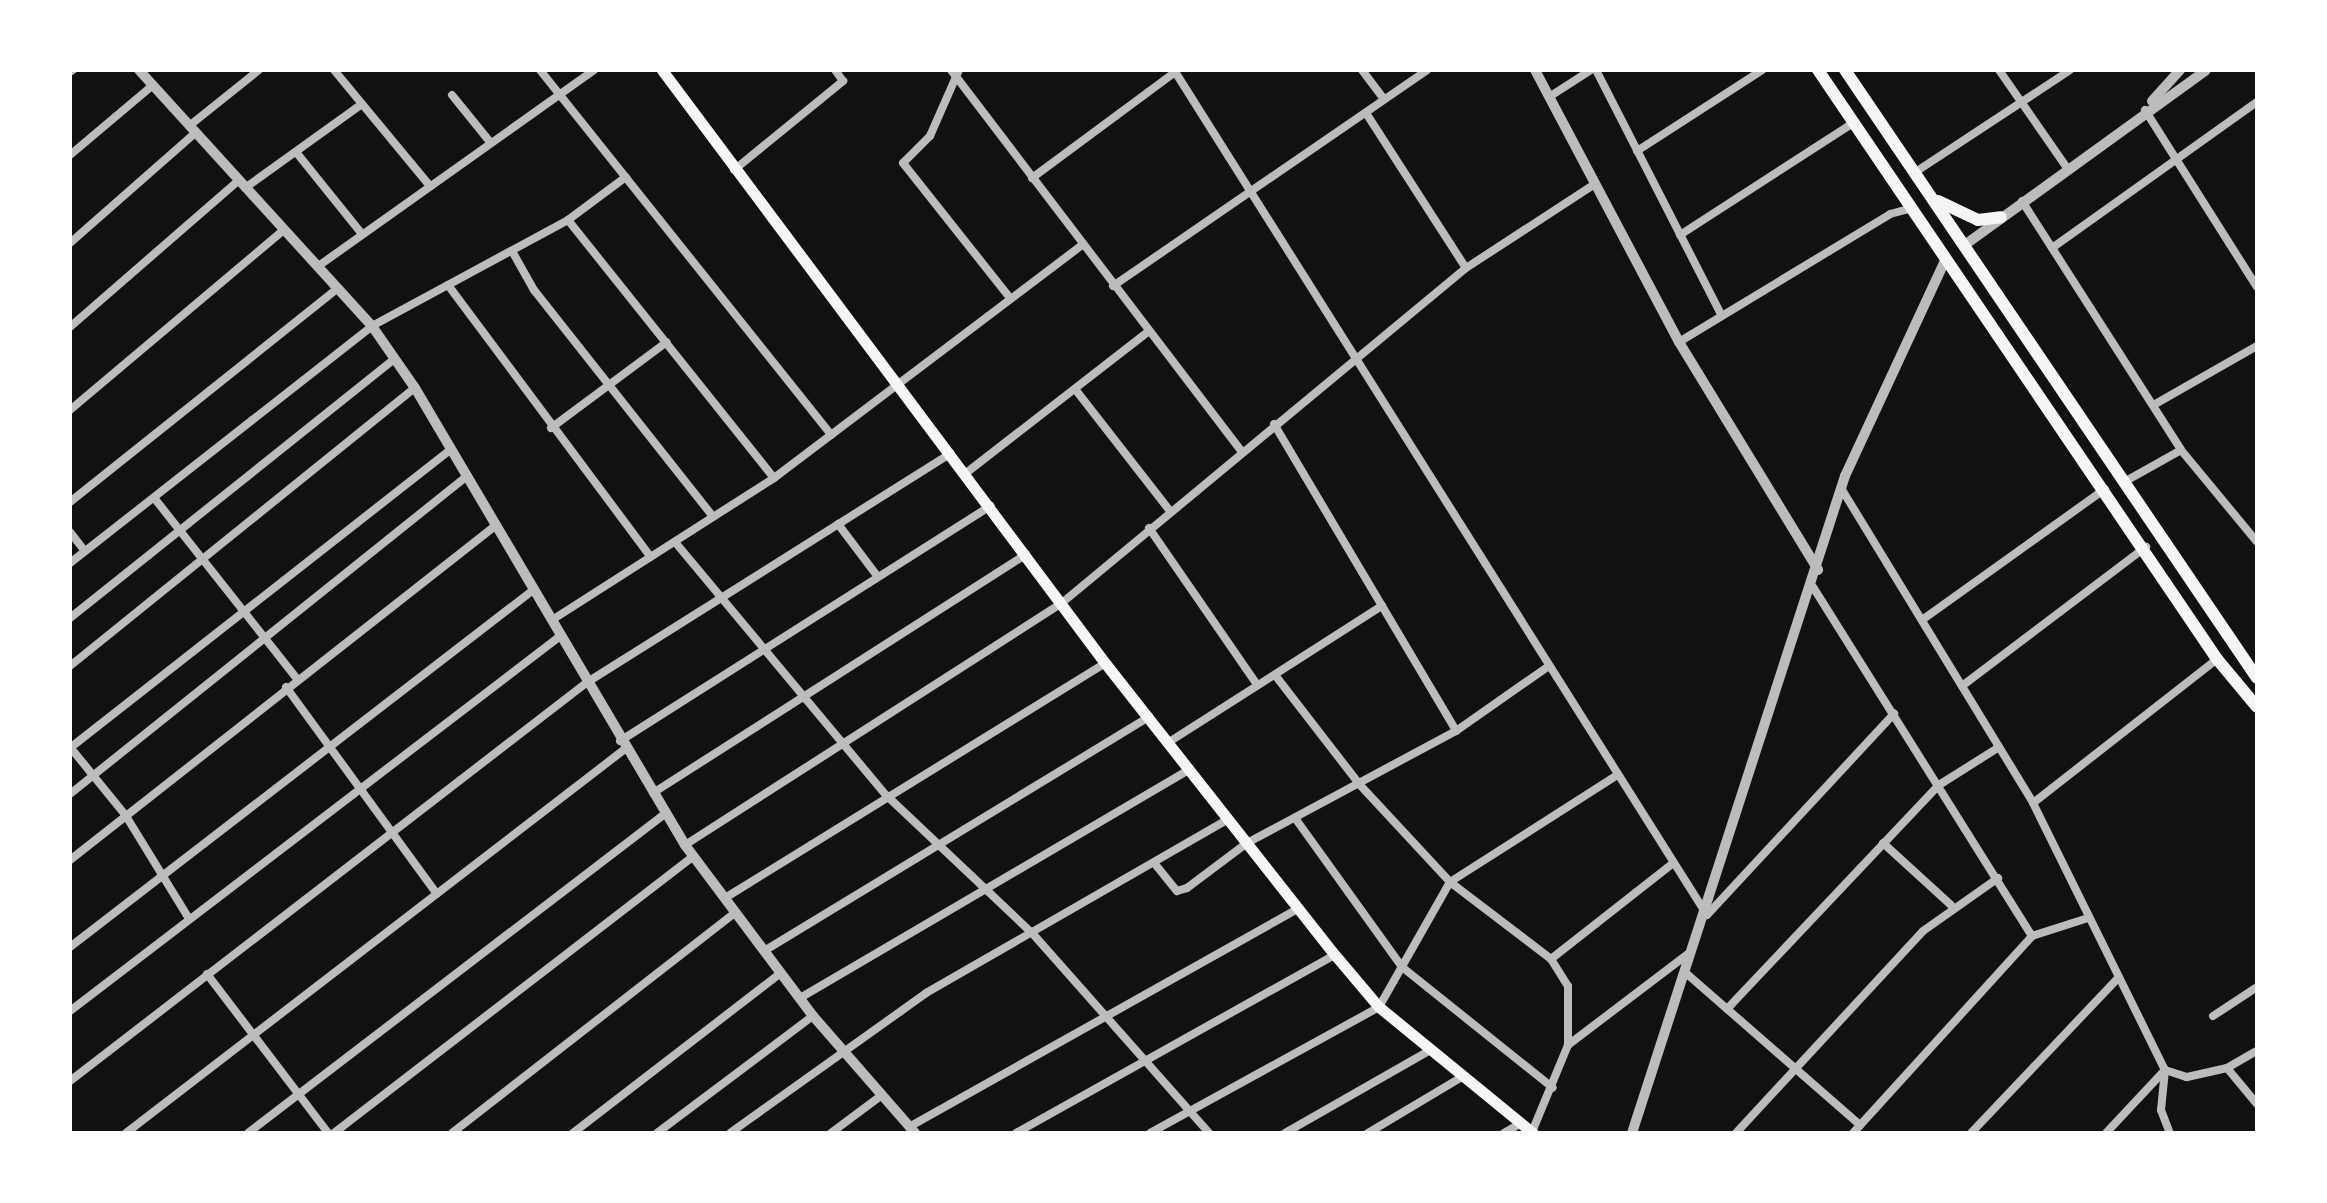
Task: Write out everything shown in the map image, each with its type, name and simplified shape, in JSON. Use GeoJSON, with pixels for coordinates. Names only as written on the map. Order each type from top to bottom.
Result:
{"type":"FeatureCollection","features":[{"type":"Feature","properties":{"kind":"main road"},"geometry":{"type":"LineString","coordinates":[[662,70],[1105,663],[1335,955],[1379,1007],[1533,1133]]}},
{"type":"Feature","properties":{"kind":"main road"},"geometry":{"type":"LineString","coordinates":[[1818,70],[1909,209],[2146,546],[2217,659],[2257,707]]}},
{"type":"Feature","properties":{"kind":"main road"},"geometry":{"type":"LineString","coordinates":[[1845,70],[2257,678]]}},
{"type":"Feature","properties":{"kind":"main road"},"geometry":{"type":"LineString","coordinates":[[1936,200],[1978,220],[2001,218]]}},
{"type":"Feature","properties":{"kind":"main road"},"geometry":{"type":"LineString","coordinates":[[1945,261],[1966,244]]}},
{"type":"Feature","properties":{"kind":"street"},"geometry":{"type":"LineString","coordinates":[[139,70],[372,326],[416,388],[558,636],[686,845],[813,1016],[912,1130],[1298,908]]}},
{"type":"Feature","properties":{"kind":"street"},"geometry":{"type":"LineString","coordinates":[[70,243],[259,70]]}},
{"type":"Feature","properties":{"kind":"street"},"geometry":{"type":"LineString","coordinates":[[334,70],[430,186]]}},
{"type":"Feature","properties":{"kind":"street"},"geometry":{"type":"LineString","coordinates":[[540,70],[831,435]]}},
{"type":"Feature","properties":{"kind":"street"},"geometry":{"type":"LineString","coordinates":[[316,267],[594,70]]}},
{"type":"Feature","properties":{"kind":"street"},"geometry":{"type":"LineString","coordinates":[[734,170],[844,81],[835,70]]}},
{"type":"Feature","properties":{"kind":"street"},"geometry":{"type":"LineString","coordinates":[[1362,70],[1384,98]]}},
{"type":"Feature","properties":{"kind":"street"},"geometry":{"type":"LineString","coordinates":[[1113,286],[1252,186],[1427,70]]}},
{"type":"Feature","properties":{"kind":"street"},"geometry":{"type":"LineString","coordinates":[[1535,70],[1679,342],[1818,570]]}},
{"type":"Feature","properties":{"kind":"street"},"geometry":{"type":"LineString","coordinates":[[1549,96],[1593,70],[1722,316]]}},
{"type":"Feature","properties":{"kind":"street"},"geometry":{"type":"LineString","coordinates":[[1637,151],[1762,70]]}},
{"type":"Feature","properties":{"kind":"street"},"geometry":{"type":"LineString","coordinates":[[1999,70],[2019,106],[2068,168]]}},
{"type":"Feature","properties":{"kind":"street"},"geometry":{"type":"LineString","coordinates":[[1917,171],[2070,70]]}},
{"type":"Feature","properties":{"kind":"street"},"geometry":{"type":"LineString","coordinates":[[2145,110],[2180,70]]}},
{"type":"Feature","properties":{"kind":"street"},"geometry":{"type":"LineString","coordinates":[[1966,244],[2145,110],[2206,70]]}},
{"type":"Feature","properties":{"kind":"street"},"geometry":{"type":"LineString","coordinates":[[955,71],[1082,245],[1242,451]]}},
{"type":"Feature","properties":{"kind":"street"},"geometry":{"type":"LineString","coordinates":[[955,71],[947,105],[930,136],[903,163],[1010,298]]}},
{"type":"Feature","properties":{"kind":"street"},"geometry":{"type":"LineString","coordinates":[[1032,178],[1174,71],[1252,186],[1546,668],[1707,915]]}},
{"type":"Feature","properties":{"kind":"street"},"geometry":{"type":"LineString","coordinates":[[70,155],[153,85]]}},
{"type":"Feature","properties":{"kind":"street"},"geometry":{"type":"LineString","coordinates":[[452,95],[490,142]]}},
{"type":"Feature","properties":{"kind":"street"},"geometry":{"type":"LineString","coordinates":[[2052,248],[2257,102]]}},
{"type":"Feature","properties":{"kind":"street"},"geometry":{"type":"LineString","coordinates":[[70,327],[242,184],[296,152],[362,104]]}},
{"type":"Feature","properties":{"kind":"street"},"geometry":{"type":"LineString","coordinates":[[2145,110],[2257,288]]}},
{"type":"Feature","properties":{"kind":"street"},"geometry":{"type":"LineString","coordinates":[[1366,113],[1466,268]]}},
{"type":"Feature","properties":{"kind":"street"},"geometry":{"type":"LineString","coordinates":[[1680,235],[1853,123]]}},
{"type":"Feature","properties":{"kind":"street"},"geometry":{"type":"LineString","coordinates":[[296,152],[362,234]]}},
{"type":"Feature","properties":{"kind":"street"},"geometry":{"type":"LineString","coordinates":[[70,563],[372,326],[568,220],[626,177]]}},
{"type":"Feature","properties":{"kind":"street"},"geometry":{"type":"LineString","coordinates":[[686,845],[1063,602],[1466,268],[1595,184]]}},
{"type":"Feature","properties":{"kind":"street"},"geometry":{"type":"LineString","coordinates":[[2022,202],[2157,403],[2181,450],[2257,542]]}},
{"type":"Feature","properties":{"kind":"street"},"geometry":{"type":"LineString","coordinates":[[1679,342],[1890,214],[1909,209]]}},
{"type":"Feature","properties":{"kind":"street"},"geometry":{"type":"LineString","coordinates":[[568,220],[774,478]]}},
{"type":"Feature","properties":{"kind":"street"},"geometry":{"type":"LineString","coordinates":[[70,410],[284,230]]}},
{"type":"Feature","properties":{"kind":"street"},"geometry":{"type":"LineString","coordinates":[[550,622],[774,478],[895,382],[1082,245]]}},
{"type":"Feature","properties":{"kind":"street"},"geometry":{"type":"LineString","coordinates":[[512,252],[609,386],[713,517]]}},
{"type":"Feature","properties":{"kind":"street"},"geometry":{"type":"LineString","coordinates":[[1632,1133],[1696,949],[1841,488],[1945,261]]}},
{"type":"Feature","properties":{"kind":"street"},"geometry":{"type":"LineString","coordinates":[[448,286],[651,557]]}},
{"type":"Feature","properties":{"kind":"street"},"geometry":{"type":"LineString","coordinates":[[70,502],[337,289]]}},
{"type":"Feature","properties":{"kind":"street"},"geometry":{"type":"LineString","coordinates":[[966,473],[1148,332]]}},
{"type":"Feature","properties":{"kind":"street"},"geometry":{"type":"LineString","coordinates":[[552,428],[667,342]]}},
{"type":"Feature","properties":{"kind":"street"},"geometry":{"type":"LineString","coordinates":[[2157,403],[2257,346]]}},
{"type":"Feature","properties":{"kind":"street"},"geometry":{"type":"LineString","coordinates":[[70,618],[395,359]]}},
{"type":"Feature","properties":{"kind":"street"},"geometry":{"type":"LineString","coordinates":[[70,666],[416,388]]}},
{"type":"Feature","properties":{"kind":"street"},"geometry":{"type":"LineString","coordinates":[[1075,389],[1170,511]]}},
{"type":"Feature","properties":{"kind":"street"},"geometry":{"type":"LineString","coordinates":[[1274,424],[1456,731]]}},
{"type":"Feature","properties":{"kind":"street"},"geometry":{"type":"LineString","coordinates":[[188,917],[126,816],[70,747],[451,449]]}},
{"type":"Feature","properties":{"kind":"street"},"geometry":{"type":"LineString","coordinates":[[2124,482],[2181,450]]}},
{"type":"Feature","properties":{"kind":"street"},"geometry":{"type":"LineString","coordinates":[[70,1081],[393,828],[586,683],[951,453]]}},
{"type":"Feature","properties":{"kind":"street"},"geometry":{"type":"LineString","coordinates":[[70,794],[467,476]]}},
{"type":"Feature","properties":{"kind":"street"},"geometry":{"type":"LineString","coordinates":[[1841,488],[2033,803],[2165,1070],[2161,1110],[2170,1133]]}},
{"type":"Feature","properties":{"kind":"street"},"geometry":{"type":"LineString","coordinates":[[1922,620],[2105,490]]}},
{"type":"Feature","properties":{"kind":"street"},"geometry":{"type":"LineString","coordinates":[[155,499],[297,679]]}},
{"type":"Feature","properties":{"kind":"street"},"geometry":{"type":"LineString","coordinates":[[126,1133],[438,894],[623,745],[761,651],[991,506]]}},
{"type":"Feature","properties":{"kind":"street"},"geometry":{"type":"LineString","coordinates":[[838,524],[878,577]]}},
{"type":"Feature","properties":{"kind":"street"},"geometry":{"type":"LineString","coordinates":[[70,860],[495,526]]}},
{"type":"Feature","properties":{"kind":"street"},"geometry":{"type":"LineString","coordinates":[[1149,528],[1256,683]]}},
{"type":"Feature","properties":{"kind":"street"},"geometry":{"type":"LineString","coordinates":[[70,532],[84,550]]}},
{"type":"Feature","properties":{"kind":"street"},"geometry":{"type":"LineString","coordinates":[[675,542],[800,698],[886,795],[1033,934],[1209,1133]]}},
{"type":"Feature","properties":{"kind":"street"},"geometry":{"type":"LineString","coordinates":[[1962,686],[2146,546]]}},
{"type":"Feature","properties":{"kind":"street"},"geometry":{"type":"LineString","coordinates":[[653,792],[1026,554]]}},
{"type":"Feature","properties":{"kind":"street"},"geometry":{"type":"LineString","coordinates":[[1813,587],[2032,936]]}},
{"type":"Feature","properties":{"kind":"street"},"geometry":{"type":"LineString","coordinates":[[70,947],[328,743],[532,590]]}},
{"type":"Feature","properties":{"kind":"street"},"geometry":{"type":"LineString","coordinates":[[1169,742],[1382,606]]}},
{"type":"Feature","properties":{"kind":"street"},"geometry":{"type":"LineString","coordinates":[[70,1011],[558,636]]}},
{"type":"Feature","properties":{"kind":"street"},"geometry":{"type":"LineString","coordinates":[[2033,803],[2217,659]]}},
{"type":"Feature","properties":{"kind":"street"},"geometry":{"type":"LineString","coordinates":[[724,898],[1105,663]]}},
{"type":"Feature","properties":{"kind":"street"},"geometry":{"type":"LineString","coordinates":[[1154,864],[1177,891],[1247,843],[1456,731],[1546,668]]}},
{"type":"Feature","properties":{"kind":"street"},"geometry":{"type":"LineString","coordinates":[[1276,675],[1360,785],[1450,882],[1551,959],[1568,986],[1568,1045],[1533,1133]]}},
{"type":"Feature","properties":{"kind":"street"},"geometry":{"type":"LineString","coordinates":[[286,687],[438,894]]}},
{"type":"Feature","properties":{"kind":"street"},"geometry":{"type":"LineString","coordinates":[[1707,915],[1894,714]]}},
{"type":"Feature","properties":{"kind":"street"},"geometry":{"type":"LineString","coordinates":[[764,951],[1149,717]]}},
{"type":"Feature","properties":{"kind":"street"},"geometry":{"type":"LineString","coordinates":[[1727,1009],[1939,785],[1999,747]]}},
{"type":"Feature","properties":{"kind":"street"},"geometry":{"type":"LineString","coordinates":[[800,998],[1190,768]]}},
{"type":"Feature","properties":{"kind":"street"},"geometry":{"type":"LineString","coordinates":[[1150,1133],[1379,1007],[1450,882],[1616,776]]}},
{"type":"Feature","properties":{"kind":"street"},"geometry":{"type":"LineString","coordinates":[[248,1133],[666,813]]}},
{"type":"Feature","properties":{"kind":"street"},"geometry":{"type":"LineString","coordinates":[[1294,818],[1402,967],[1552,1088]]}},
{"type":"Feature","properties":{"kind":"street"},"geometry":{"type":"LineString","coordinates":[[730,1133],[841,1049],[1228,819]]}},
{"type":"Feature","properties":{"kind":"street"},"geometry":{"type":"LineString","coordinates":[[1884,843],[1951,905]]}},
{"type":"Feature","properties":{"kind":"street"},"geometry":{"type":"LineString","coordinates":[[207,974],[331,1133],[694,856]]}},
{"type":"Feature","properties":{"kind":"street"},"geometry":{"type":"LineString","coordinates":[[1551,959],[1672,864]]}},
{"type":"Feature","properties":{"kind":"street"},"geometry":{"type":"LineString","coordinates":[[1736,1133],[1793,1066],[1951,905],[1998,878]]}},
{"type":"Feature","properties":{"kind":"street"},"geometry":{"type":"LineString","coordinates":[[452,1133],[735,913]]}},
{"type":"Feature","properties":{"kind":"street"},"geometry":{"type":"LineString","coordinates":[[1687,974],[1793,1066],[1856,1129],[2032,936],[2088,918]]}},
{"type":"Feature","properties":{"kind":"street"},"geometry":{"type":"LineString","coordinates":[[1568,1045],[1696,949]]}},
{"type":"Feature","properties":{"kind":"street"},"geometry":{"type":"LineString","coordinates":[[1016,1133],[1335,955]]}},
{"type":"Feature","properties":{"kind":"street"},"geometry":{"type":"LineString","coordinates":[[574,1133],[781,973]]}},
{"type":"Feature","properties":{"kind":"street"},"geometry":{"type":"LineString","coordinates":[[1971,1133],[2117,979]]}},
{"type":"Feature","properties":{"kind":"street"},"geometry":{"type":"LineString","coordinates":[[2213,1016],[2257,988]]}},
{"type":"Feature","properties":{"kind":"street"},"geometry":{"type":"LineString","coordinates":[[657,1133],[813,1016]]}},
{"type":"Feature","properties":{"kind":"street"},"geometry":{"type":"LineString","coordinates":[[2165,1070],[2186,1077],[2227,1068],[2257,1050]]}},
{"type":"Feature","properties":{"kind":"street"},"geometry":{"type":"LineString","coordinates":[[1284,1133],[1429,1051]]}},
{"type":"Feature","properties":{"kind":"street"},"geometry":{"type":"LineString","coordinates":[[2227,1068],[2257,1104]]}},
{"type":"Feature","properties":{"kind":"street"},"geometry":{"type":"LineString","coordinates":[[2106,1133],[2165,1070]]}},
{"type":"Feature","properties":{"kind":"street"},"geometry":{"type":"LineString","coordinates":[[1368,1133],[1462,1076]]}},
{"type":"Feature","properties":{"kind":"street"},"geometry":{"type":"LineString","coordinates":[[831,1133],[882,1095]]}},
{"type":"Feature","properties":{"kind":"street"},"geometry":{"type":"LineString","coordinates":[[1504,1133],[1520,1124]]}}]}
